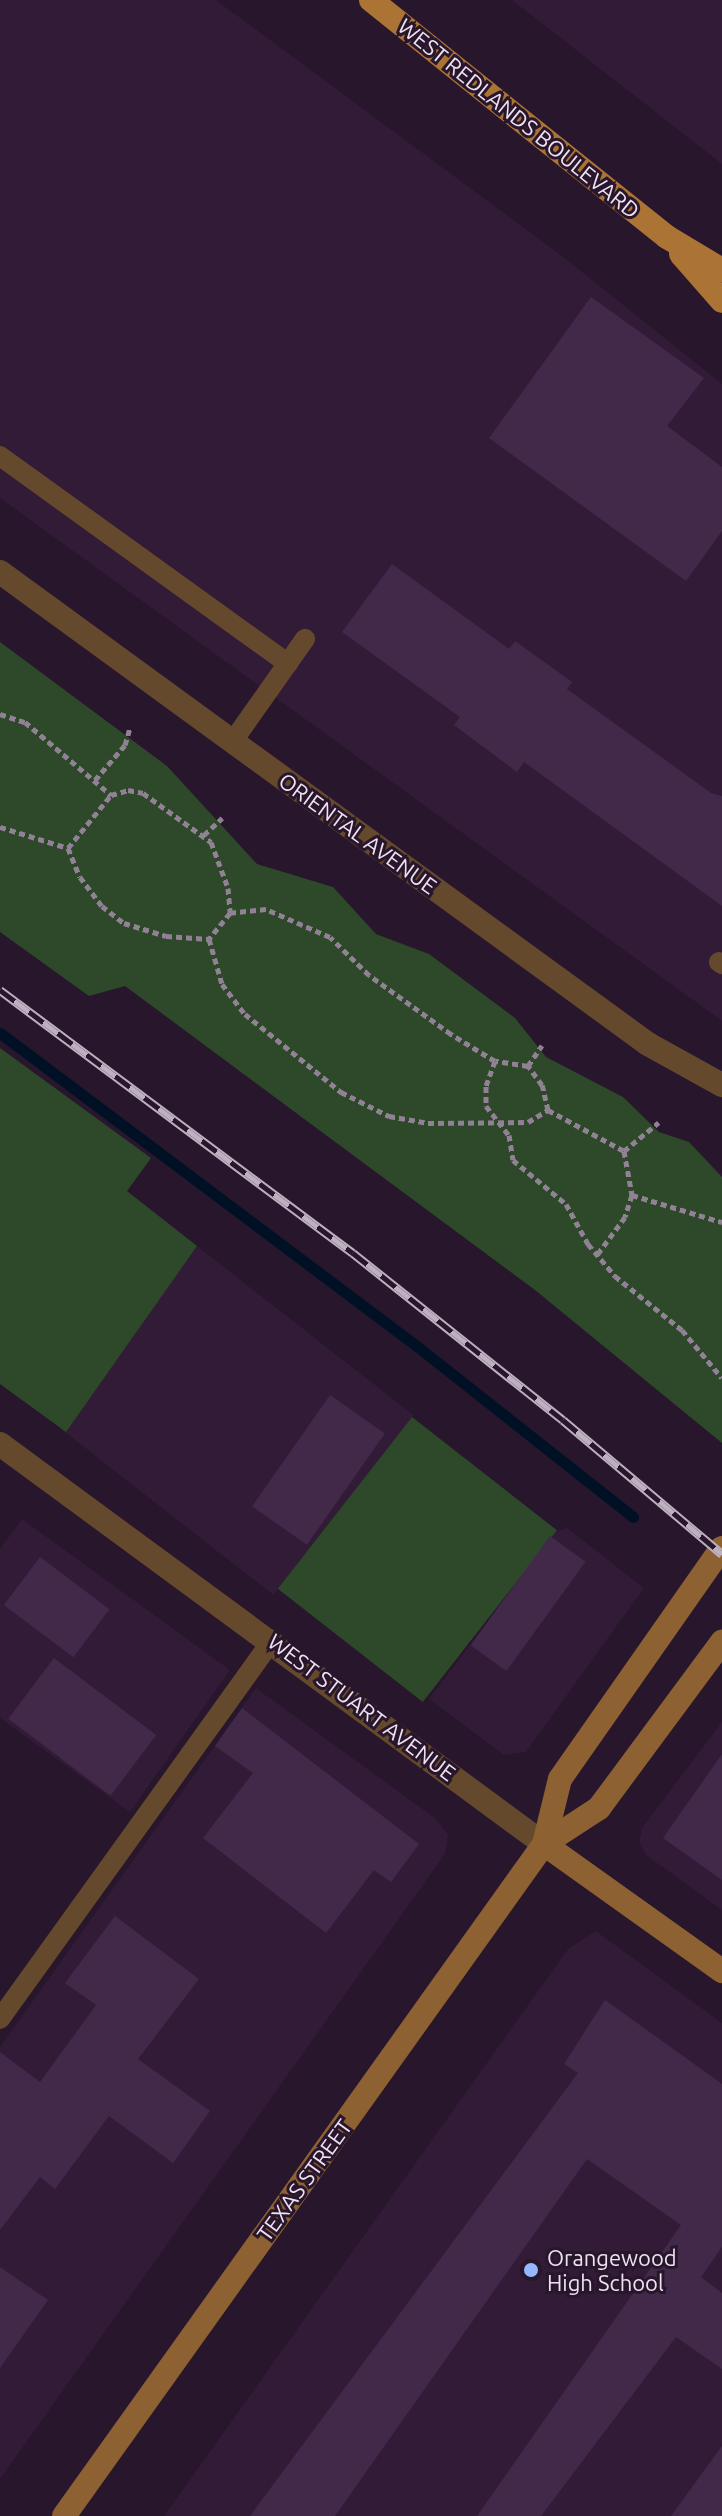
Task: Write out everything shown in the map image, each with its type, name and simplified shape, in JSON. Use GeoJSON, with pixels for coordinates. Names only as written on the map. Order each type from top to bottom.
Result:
{"type":"FeatureCollection","features":[{"type":"Feature","properties":{"kind":"main road","name":"WEST REDLANDS BOULEVARD"},"geometry":{"type":"LineString","coordinates":[[371,0],[667,237],[722,270]]}},
{"type":"Feature","properties":{"kind":"main road","name":"WEST REDLANDS BOULEVARD"},"geometry":{"type":"LineString","coordinates":[[667,237],[722,301]]}},
{"type":"Feature","properties":{"kind":"main road","name":"TEXAS STREET"},"geometry":{"type":"LineString","coordinates":[[544,1844],[560,1779],[722,1548]]}},
{"type":"Feature","properties":{"kind":"main road","name":"TEXAS STREET"},"geometry":{"type":"LineString","coordinates":[[64,2516],[544,1844],[599,1808],[722,1642]]}},
{"type":"Feature","properties":{"kind":"main road","name":"WEST STUART AVENUE"},"geometry":{"type":"LineString","coordinates":[[544,1844],[722,1971]]}},
{"type":"Feature","properties":{"kind":"street","name":"ORIENTAL AVENUE"},"geometry":{"type":"LineString","coordinates":[[0,572],[637,1037],[722,1085]]}},
{"type":"Feature","properties":{"kind":"street","name":"WEST STUART AVENUE"},"geometry":{"type":"LineString","coordinates":[[2,1449],[272,1640],[544,1844]]}},
{"type":"Feature","properties":{"kind":"lane"},"geometry":{"type":"LineString","coordinates":[[0,456],[288,664]]}},
{"type":"Feature","properties":{"kind":"lane"},"geometry":{"type":"LineString","coordinates":[[233,741],[305,639]]}},
{"type":"Feature","properties":{"kind":"lane"},"geometry":{"type":"LineString","coordinates":[[0,2019],[272,1640]]}},
{"type":"Feature","properties":{"kind":"path"},"geometry":{"type":"LineString","coordinates":[[0,714],[25,722],[111,795]]}},
{"type":"Feature","properties":{"kind":"path"},"geometry":{"type":"LineString","coordinates":[[95,780],[125,745],[130,728]]}},
{"type":"Feature","properties":{"kind":"path"},"geometry":{"type":"LineString","coordinates":[[68,848],[111,795],[128,790],[143,793],[174,820],[204,835],[228,888],[230,913],[209,939]]}},
{"type":"Feature","properties":{"kind":"path"},"geometry":{"type":"LineString","coordinates":[[204,835],[222,818]]}},
{"type":"Feature","properties":{"kind":"path"},"geometry":{"type":"LineString","coordinates":[[0,827],[68,848],[102,906],[124,923],[166,936],[209,939]]}},
{"type":"Feature","properties":{"kind":"path"},"geometry":{"type":"LineString","coordinates":[[230,913],[266,909],[330,937],[369,975],[495,1061],[528,1066],[542,1085],[548,1110],[624,1151]]}},
{"type":"Feature","properties":{"kind":"path"},"geometry":{"type":"LineString","coordinates":[[209,939],[222,984],[245,1014],[341,1092],[389,1116],[428,1123],[528,1122],[548,1110]]}},
{"type":"Feature","properties":{"kind":"path"},"geometry":{"type":"LineString","coordinates":[[528,1066],[542,1045]]}},
{"type":"Feature","properties":{"kind":"path"},"geometry":{"type":"LineString","coordinates":[[495,1061],[486,1086],[486,1106],[509,1135],[513,1160],[566,1204],[597,1255],[682,1330],[722,1378]]}},
{"type":"Feature","properties":{"kind":"path"},"geometry":{"type":"LineString","coordinates":[[624,1151],[659,1122]]}},
{"type":"Feature","properties":{"kind":"path"},"geometry":{"type":"LineString","coordinates":[[597,1255],[625,1217],[632,1195],[624,1151]]}},
{"type":"Feature","properties":{"kind":"path"},"geometry":{"type":"LineString","coordinates":[[632,1195],[722,1222]]}},
{"type":"Feature","properties":{"kind":"shaded area"},"geometry":{"type":"Polygon","coordinates":[[[0,0],[216,0],[562,256],[722,384],[722,1021],[0,498],[0,0]]]}},
{"type":"Feature","properties":{"kind":"shaded area"},"geometry":{"type":"Polygon","coordinates":[[[512,0],[722,0],[722,164],[512,0]]]}},
{"type":"Feature","properties":{"kind":"shaded area"},"geometry":{"type":"Polygon","coordinates":[[[197,1246],[414,1415],[273,1595],[57,1426],[197,1246]]]}},
{"type":"Feature","properties":{"kind":"shaded area"},"geometry":{"type":"Polygon","coordinates":[[[22,1519],[230,1670],[130,1812],[0,1718],[0,1549],[22,1519]]]}},
{"type":"Feature","properties":{"kind":"shaded area"},"geometry":{"type":"Polygon","coordinates":[[[567,1528],[644,1588],[526,1752],[504,1755],[429,1699],[556,1531],[567,1528]]]}},
{"type":"Feature","properties":{"kind":"shaded area"},"geometry":{"type":"Polygon","coordinates":[[[256,1688],[435,1818],[448,1835],[445,1854],[0,2479],[0,2047],[256,1688]]]}},
{"type":"Feature","properties":{"kind":"shaded area"},"geometry":{"type":"Polygon","coordinates":[[[722,1722],[722,1910],[646,1855],[639,1842],[642,1828],[722,1722]]]}},
{"type":"Feature","properties":{"kind":"shaded area","name":"Orangewood High School"},"geometry":{"type":"Polygon","coordinates":[[[596,1931],[722,2023],[722,2516],[164,2516],[568,1949],[596,1931]]]}},
{"type":"Feature","properties":{"kind":"green space"},"geometry":{"type":"Polygon","coordinates":[[[0,642],[167,766],[257,864],[333,887],[376,934],[429,954],[515,1018],[546,1057],[623,1097],[659,1132],[689,1142],[722,1177],[722,1443],[535,1290],[125,986],[89,996],[0,932],[0,642]]]}},
{"type":"Feature","properties":{"kind":"green space"},"geometry":{"type":"Polygon","coordinates":[[[0,1048],[151,1158],[127,1191],[197,1246],[66,1432],[0,1384],[0,1048]]]}},
{"type":"Feature","properties":{"kind":"green space"},"geometry":{"type":"Polygon","coordinates":[[[412,1417],[557,1530],[423,1702],[278,1589],[412,1417]]]}},
{"type":"Feature","properties":{"kind":"building"},"geometry":{"type":"Polygon","coordinates":[[[591,297],[704,378],[667,426],[722,467],[722,531],[686,581],[489,438],[591,297]]]}},
{"type":"Feature","properties":{"kind":"building"},"geometry":{"type":"Polygon","coordinates":[[[392,564],[509,649],[515,641],[572,682],[567,689],[711,793],[722,796],[722,906],[524,762],[517,772],[454,725],[460,717],[342,632],[392,564]]]}},
{"type":"Feature","properties":{"kind":"building"},"geometry":{"type":"Polygon","coordinates":[[[330,1395],[385,1433],[307,1545],[252,1506],[330,1395]]]}},
{"type":"Feature","properties":{"kind":"building"},"geometry":{"type":"Polygon","coordinates":[[[550,1536],[586,1562],[506,1671],[471,1645],[550,1536]]]}},
{"type":"Feature","properties":{"kind":"building"},"geometry":{"type":"Polygon","coordinates":[[[40,1557],[109,1609],[73,1657],[4,1605],[40,1557]]]}},
{"type":"Feature","properties":{"kind":"building"},"geometry":{"type":"Polygon","coordinates":[[[54,1658],[156,1735],[110,1796],[8,1719],[54,1658]]]}},
{"type":"Feature","properties":{"kind":"building"},"geometry":{"type":"Polygon","coordinates":[[[242,1708],[419,1844],[391,1882],[374,1870],[326,1933],[203,1838],[253,1773],[215,1746],[242,1708]]]}},
{"type":"Feature","properties":{"kind":"building"},"geometry":{"type":"Polygon","coordinates":[[[722,1754],[722,1880],[663,1838],[722,1754]]]}},
{"type":"Feature","properties":{"kind":"building"},"geometry":{"type":"Polygon","coordinates":[[[115,1916],[199,1979],[138,2059],[210,2111],[173,2163],[109,2116],[55,2189],[40,2177],[0,2230],[0,2052],[40,2082],[96,2005],[65,1983],[115,1916]]]}},
{"type":"Feature","properties":{"kind":"building"},"geometry":{"type":"Polygon","coordinates":[[[605,2000],[722,2084],[722,2247],[701,2277],[722,2293],[722,2369],[676,2337],[541,2516],[477,2516],[681,2225],[587,2159],[335,2516],[250,2516],[578,2073],[564,2064],[605,2000]]]}},
{"type":"Feature","properties":{"kind":"building"},"geometry":{"type":"Polygon","coordinates":[[[0,2267],[48,2300],[0,2368],[0,2267]]]}},
{"type":"Feature","properties":{"kind":"building"},"geometry":{"type":"Polygon","coordinates":[[[722,2446],[722,2516],[671,2516],[722,2446]]]}},
{"type":"Feature","properties":{"kind":"waterway"},"geometry":{"type":"LineString","coordinates":[[0,1033],[418,1347],[633,1517]]}},
{"type":"Feature","properties":{"kind":"railway"},"geometry":{"type":"LineString","coordinates":[[0,990],[353,1253],[563,1420],[722,1554]]}},
{"type":"Feature","properties":{"kind":"place","name":"Orangewood High School"},"geometry":{"type":"Point","coordinates":[531,2270]}}]}
